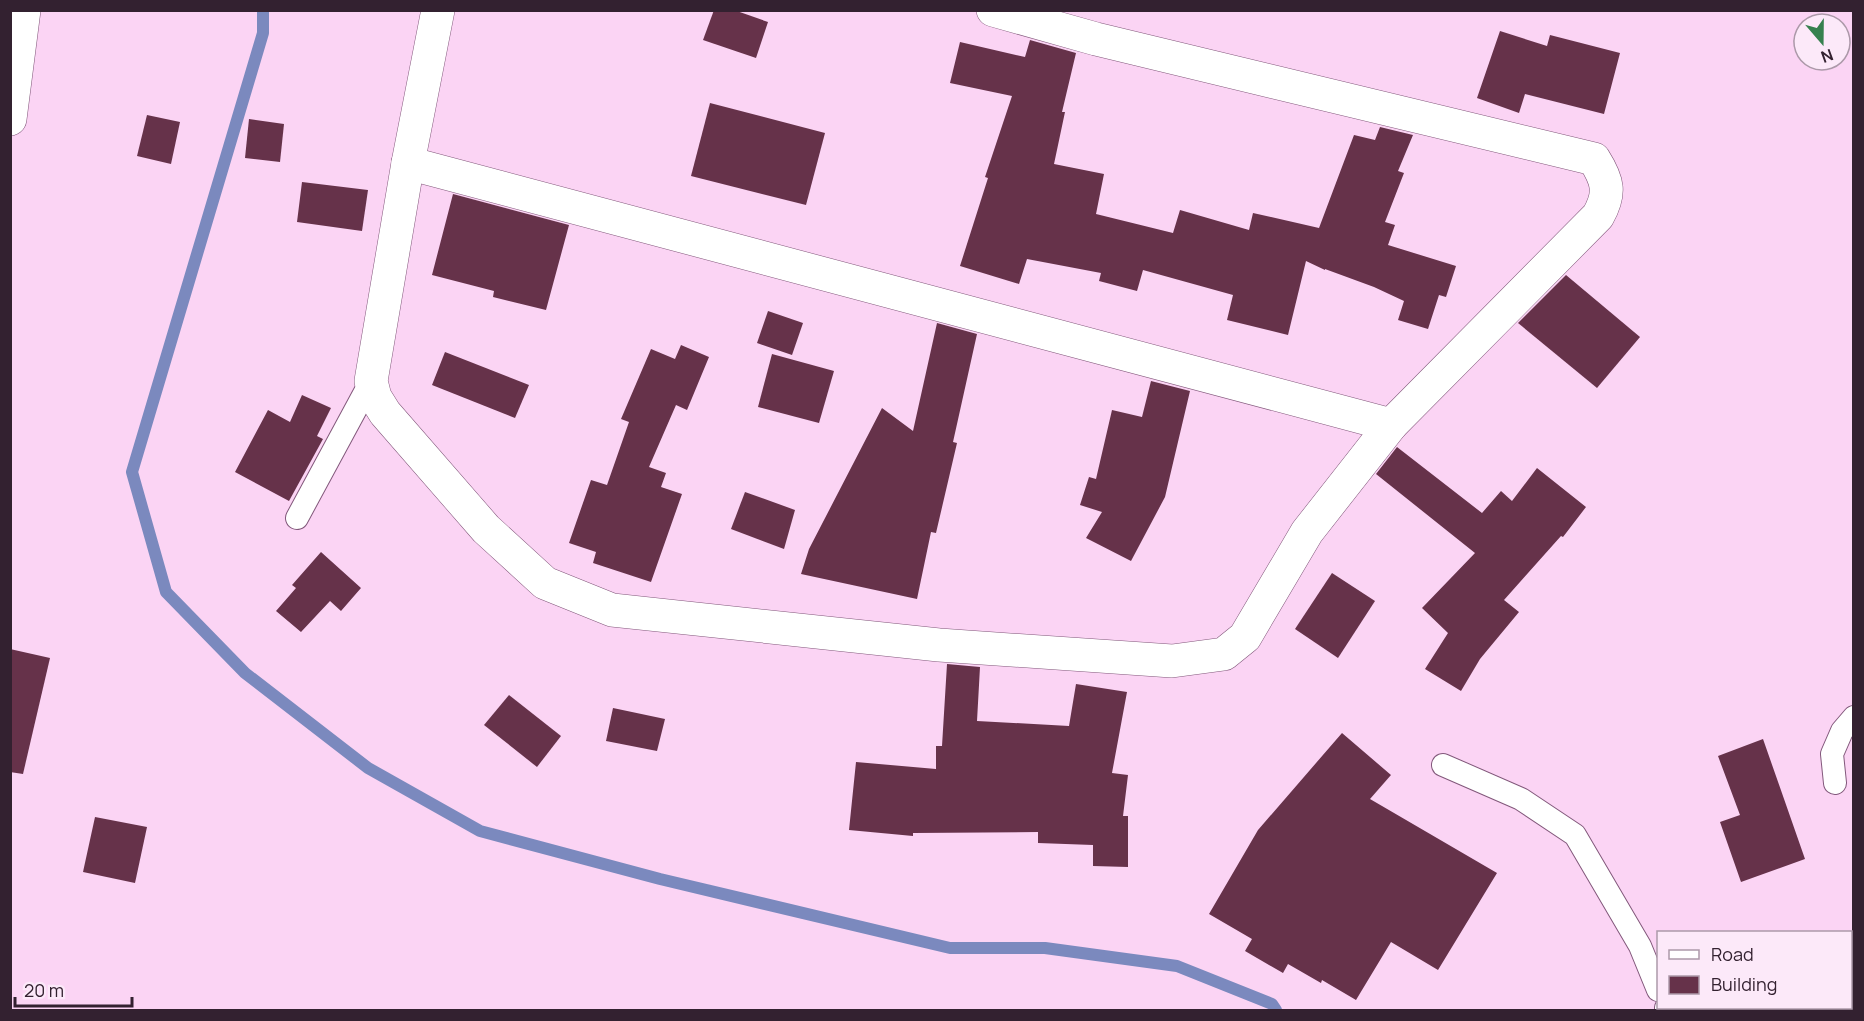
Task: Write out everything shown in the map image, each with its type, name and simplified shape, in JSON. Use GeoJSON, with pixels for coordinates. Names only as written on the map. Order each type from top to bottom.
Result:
{"type":"FeatureCollection","features":[{"type":"Feature","properties":{"kind":"street"},"geometry":{"type":"LineString","coordinates":[[10,119],[24,10]]}},
{"type":"Feature","properties":{"kind":"street"},"geometry":{"type":"LineString","coordinates":[[438,10],[408,163],[371,381],[375,397],[385,413],[486,530],[545,583],[612,610],[939,645],[1172,661],[1224,654],[1245,637],[1306,532],[1391,425],[1598,216],[1607,201],[1603,173],[1594,159],[1096,39],[993,10]]}},
{"type":"Feature","properties":{"kind":"street"},"geometry":{"type":"LineString","coordinates":[[408,163],[1391,425]]}},
{"type":"Feature","properties":{"kind":"lane"},"geometry":{"type":"LineString","coordinates":[[297,518],[371,381]]}},
{"type":"Feature","properties":{"kind":"lane"},"geometry":{"type":"LineString","coordinates":[[1835,783],[1832,754],[1842,731],[1854,717]]}},
{"type":"Feature","properties":{"kind":"lane"},"geometry":{"type":"LineString","coordinates":[[1443,765],[1521,799],[1575,835],[1640,946],[1657,985]]}},
{"type":"Feature","properties":{"kind":"building"},"geometry":{"type":"Polygon","coordinates":[[[714,10],[734,10],[768,22],[756,58],[703,40],[714,10]]]}},
{"type":"Feature","properties":{"kind":"building"},"geometry":{"type":"Polygon","coordinates":[[[1500,31],[1547,46],[1550,35],[1620,53],[1604,114],[1525,94],[1519,113],[1477,98],[1500,31]]]}},
{"type":"Feature","properties":{"kind":"building"},"geometry":{"type":"Polygon","coordinates":[[[1030,40],[1076,53],[1062,112],[1065,112],[1054,164],[1104,174],[1096,214],[1173,233],[1180,210],[1249,230],[1253,213],[1319,228],[1354,135],[1375,140],[1380,127],[1413,135],[1398,171],[1404,173],[1385,222],[1395,225],[1388,245],[1456,266],[1446,297],[1439,295],[1428,329],[1398,320],[1404,301],[1306,261],[1288,335],[1227,320],[1233,295],[1143,270],[1137,291],[1099,281],[1101,273],[1027,259],[1019,284],[960,266],[988,178],[985,177],[1012,96],[950,83],[960,42],[1025,57],[1030,40]]]}},
{"type":"Feature","properties":{"kind":"building"},"geometry":{"type":"Polygon","coordinates":[[[710,103],[825,133],[806,205],[691,176],[710,103]]]}},
{"type":"Feature","properties":{"kind":"building"},"geometry":{"type":"Polygon","coordinates":[[[147,115],[180,122],[171,164],[137,156],[147,115]]]}},
{"type":"Feature","properties":{"kind":"building"},"geometry":{"type":"Polygon","coordinates":[[[249,119],[284,124],[280,162],[245,158],[249,119]]]}},
{"type":"Feature","properties":{"kind":"building"},"geometry":{"type":"Polygon","coordinates":[[[302,182],[368,190],[362,231],[297,222],[302,182]]]}},
{"type":"Feature","properties":{"kind":"building"},"geometry":{"type":"Polygon","coordinates":[[[453,194],[569,225],[546,310],[493,297],[494,291],[432,275],[453,194]]]}},
{"type":"Feature","properties":{"kind":"building"},"geometry":{"type":"Polygon","coordinates":[[[1566,275],[1640,337],[1597,388],[1518,323],[1566,275]]]}},
{"type":"Feature","properties":{"kind":"building"},"geometry":{"type":"Polygon","coordinates":[[[768,311],[803,323],[792,355],[757,343],[768,311]]]}},
{"type":"Feature","properties":{"kind":"building"},"geometry":{"type":"Polygon","coordinates":[[[937,323],[977,334],[953,442],[957,443],[936,533],[931,532],[917,599],[801,574],[809,549],[882,408],[913,431],[937,323]]]}},
{"type":"Feature","properties":{"kind":"building"},"geometry":{"type":"Polygon","coordinates":[[[681,345],[709,357],[687,410],[676,405],[649,467],[666,473],[661,487],[682,494],[651,582],[593,563],[596,552],[569,543],[591,480],[607,485],[629,422],[621,419],[651,349],[675,359],[681,345]]]}},
{"type":"Feature","properties":{"kind":"building"},"geometry":{"type":"Polygon","coordinates":[[[445,352],[529,385],[515,418],[432,385],[445,352]]]}},
{"type":"Feature","properties":{"kind":"building"},"geometry":{"type":"Polygon","coordinates":[[[772,354],[834,371],[819,423],[758,407],[772,354]]]}},
{"type":"Feature","properties":{"kind":"building"},"geometry":{"type":"Polygon","coordinates":[[[1151,381],[1190,391],[1165,497],[1131,561],[1086,538],[1102,512],[1080,505],[1089,477],[1096,479],[1112,410],[1142,417],[1151,381]]]}},
{"type":"Feature","properties":{"kind":"building"},"geometry":{"type":"Polygon","coordinates":[[[302,395],[331,408],[317,436],[323,439],[289,501],[235,472],[268,410],[290,422],[302,395]]]}},
{"type":"Feature","properties":{"kind":"building"},"geometry":{"type":"Polygon","coordinates":[[[1397,447],[1482,513],[1501,491],[1512,501],[1537,468],[1586,507],[1563,537],[1561,536],[1504,600],[1519,612],[1480,659],[1461,691],[1425,669],[1448,633],[1422,608],[1475,553],[1376,474],[1397,447]]]}},
{"type":"Feature","properties":{"kind":"building"},"geometry":{"type":"Polygon","coordinates":[[[745,492],[795,510],[784,549],[731,529],[745,492]]]}},
{"type":"Feature","properties":{"kind":"building"},"geometry":{"type":"Polygon","coordinates":[[[321,552],[361,588],[341,611],[330,601],[301,632],[276,611],[296,588],[292,585],[321,552]]]}},
{"type":"Feature","properties":{"kind":"building"},"geometry":{"type":"Polygon","coordinates":[[[1332,573],[1375,601],[1338,658],[1295,629],[1332,573]]]}},
{"type":"Feature","properties":{"kind":"building"},"geometry":{"type":"Polygon","coordinates":[[[10,649],[50,658],[23,774],[10,772],[10,649]]]}},
{"type":"Feature","properties":{"kind":"building"},"geometry":{"type":"Polygon","coordinates":[[[947,664],[980,667],[977,721],[1069,726],[1076,684],[1127,692],[1112,773],[1128,775],[1123,816],[1128,816],[1128,867],[1093,866],[1093,845],[1038,843],[1038,832],[913,833],[913,836],[849,830],[856,762],[936,769],[936,746],[942,746],[947,664]]]}},
{"type":"Feature","properties":{"kind":"building"},"geometry":{"type":"Polygon","coordinates":[[[509,695],[561,736],[537,767],[484,725],[509,695]]]}},
{"type":"Feature","properties":{"kind":"building"},"geometry":{"type":"Polygon","coordinates":[[[613,708],[665,719],[657,751],[606,741],[613,708]]]}},
{"type":"Feature","properties":{"kind":"building"},"geometry":{"type":"Polygon","coordinates":[[[1342,733],[1391,775],[1370,799],[1497,873],[1438,970],[1391,942],[1356,1000],[1288,964],[1283,973],[1245,951],[1252,939],[1209,914],[1258,830],[1342,733]]]}},
{"type":"Feature","properties":{"kind":"building"},"geometry":{"type":"Polygon","coordinates":[[[1763,739],[1805,859],[1741,882],[1720,822],[1740,815],[1718,756],[1763,739]]]}},
{"type":"Feature","properties":{"kind":"building"},"geometry":{"type":"Polygon","coordinates":[[[95,817],[147,827],[135,883],[83,872],[95,817]]]}},
{"type":"Feature","properties":{"kind":"waterway"},"geometry":{"type":"LineString","coordinates":[[263,10],[263,33],[132,472],[166,592],[245,673],[368,768],[480,831],[660,879],[950,948],[1045,948],[1177,966],[1272,1004],[1276,1010]]}}]}
